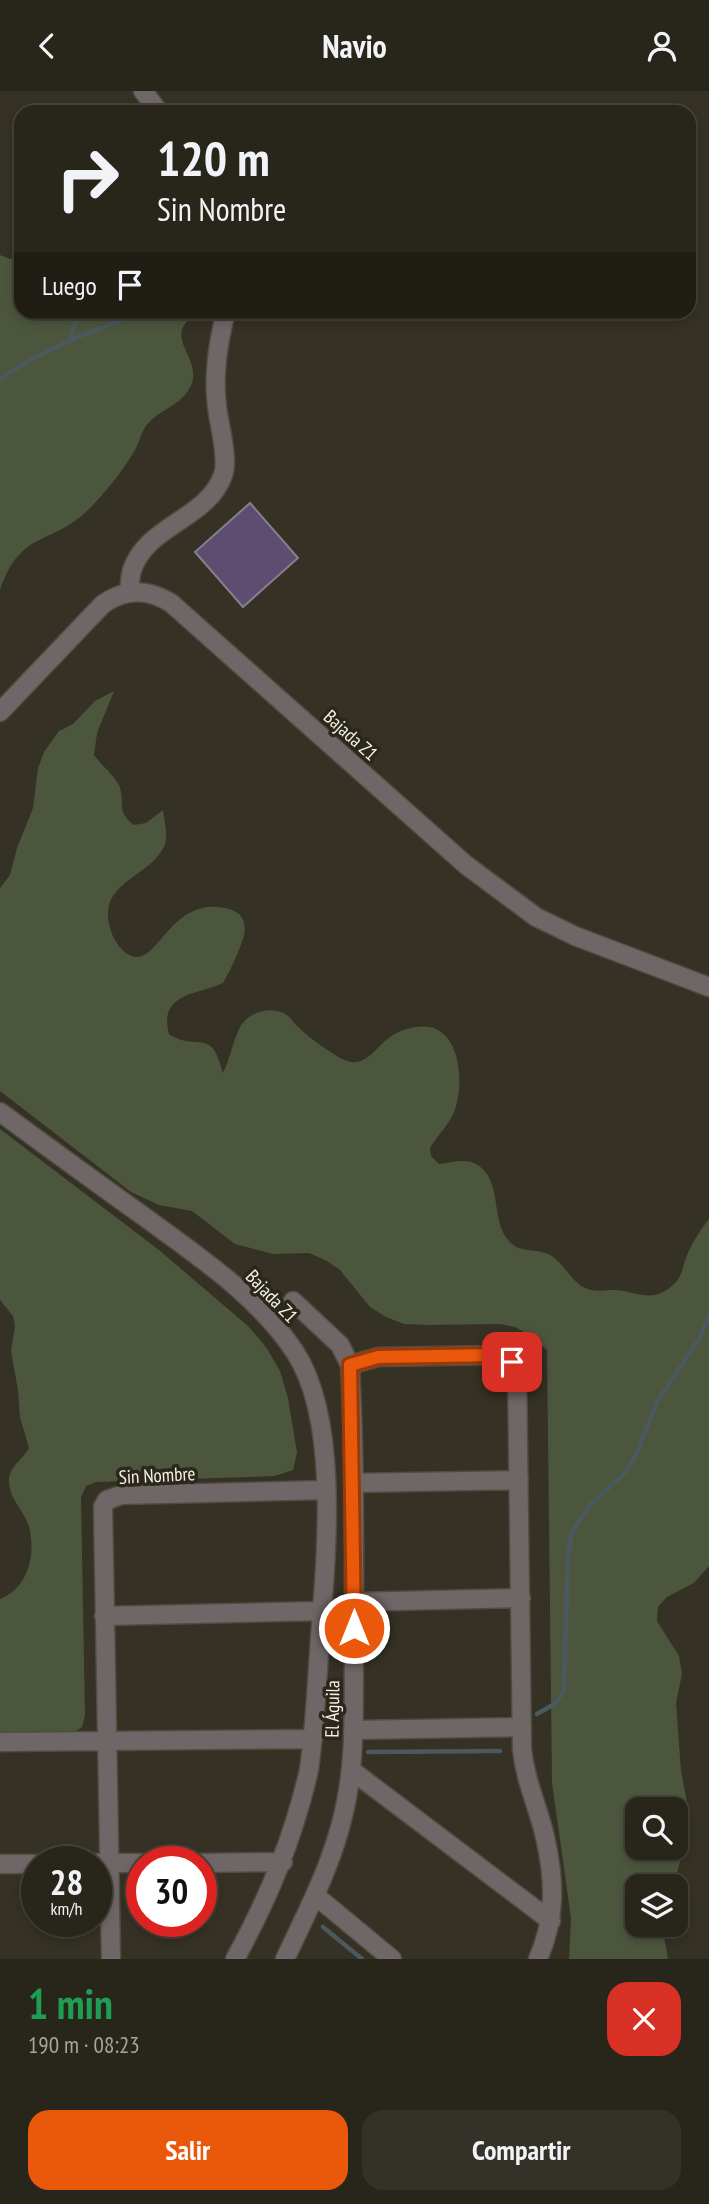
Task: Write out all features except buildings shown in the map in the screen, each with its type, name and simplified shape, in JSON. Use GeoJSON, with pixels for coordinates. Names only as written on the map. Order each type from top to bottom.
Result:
{"type":"FeatureCollection","features":[{"type":"Feature","properties":{"kind":"street"},"geometry":{"type":"LineString","coordinates":[[143,91],[154,105]]}},
{"type":"Feature","properties":{"kind":"street"},"geometry":{"type":"LineString","coordinates":[[0,712],[103,604],[114,596],[129,591],[133,569],[145,548],[196,510],[215,492],[224,473],[215,366],[224,319]]}},
{"type":"Feature","properties":{"kind":"street","name":"Bajada Z1"},"geometry":{"type":"LineString","coordinates":[[129,591],[158,595],[171,603],[466,865],[518,905],[575,936],[709,987]]}},
{"type":"Feature","properties":{"kind":"street","name":"Bajada Z1"},"geometry":{"type":"LineString","coordinates":[[0,1112],[197,1255],[274,1325],[295,1353],[306,1374],[320,1428],[326,1490]]}},
{"type":"Feature","properties":{"kind":"street"},"geometry":{"type":"LineString","coordinates":[[293,1301],[340,1345],[350,1365],[378,1357],[496,1355],[512,1362],[517,1369],[522,1727],[526,1780],[545,1837],[552,1904],[548,1936],[538,1959]]}},
{"type":"Feature","properties":{"kind":"street","name":"El Águila"},"geometry":{"type":"LineString","coordinates":[[285,1959],[316,1896],[338,1837],[351,1770],[354,1602],[350,1365]]}},
{"type":"Feature","properties":{"kind":"street"},"geometry":{"type":"LineString","coordinates":[[353,1483],[519,1480]]}},
{"type":"Feature","properties":{"kind":"street","name":"El Águila"},"geometry":{"type":"LineString","coordinates":[[235,1959],[283,1862],[302,1803],[313,1739],[326,1545],[326,1490]]}},
{"type":"Feature","properties":{"kind":"street","name":"Sin Nombre"},"geometry":{"type":"LineString","coordinates":[[104,1846],[107,1741],[102,1517],[107,1500],[121,1495],[326,1490]]}},
{"type":"Feature","properties":{"kind":"street"},"geometry":{"type":"LineString","coordinates":[[354,1602],[521,1598]]}},
{"type":"Feature","properties":{"kind":"street"},"geometry":{"type":"LineString","coordinates":[[104,1616],[322,1611]]}},
{"type":"Feature","properties":{"kind":"street"},"geometry":{"type":"LineString","coordinates":[[353,1730],[522,1727]]}},
{"type":"Feature","properties":{"kind":"street"},"geometry":{"type":"LineString","coordinates":[[0,1742],[313,1739]]}},
{"type":"Feature","properties":{"kind":"street"},"geometry":{"type":"LineString","coordinates":[[351,1770],[551,1921]]}},
{"type":"Feature","properties":{"kind":"street"},"geometry":{"type":"LineString","coordinates":[[217,1863],[283,1862]]}},
{"type":"Feature","properties":{"kind":"street"},"geometry":{"type":"LineString","coordinates":[[0,1864],[21,1864]]}},
{"type":"Feature","properties":{"kind":"street"},"geometry":{"type":"LineString","coordinates":[[316,1896],[392,1959]]}},
{"type":"Feature","properties":{"kind":"street","name":"Sin Nombre"},"geometry":{"type":"LineString","coordinates":[[109,1937],[111,1959]]}},
{"type":"Feature","properties":{"kind":"green space"},"geometry":{"type":"Polygon","coordinates":[[[0,255],[14,258],[14,319],[190,319],[183,327],[181,336],[193,374],[191,385],[184,396],[150,421],[144,429],[135,450],[107,489],[74,521],[27,547],[8,571],[0,590],[0,255]]]}},
{"type":"Feature","properties":{"kind":"green space"},"geometry":{"type":"Polygon","coordinates":[[[114,691],[97,733],[94,755],[119,785],[123,810],[134,825],[146,823],[163,810],[166,829],[164,847],[156,858],[116,892],[110,902],[108,915],[117,943],[132,956],[144,955],[178,921],[203,908],[232,910],[241,916],[244,922],[243,939],[223,983],[174,1003],[169,1010],[167,1021],[169,1034],[214,1049],[223,1073],[240,1027],[249,1017],[268,1010],[287,1015],[316,1042],[351,1062],[367,1057],[400,1032],[419,1027],[436,1029],[445,1035],[456,1055],[459,1092],[449,1122],[430,1148],[431,1156],[439,1164],[467,1161],[484,1170],[493,1187],[501,1227],[510,1242],[520,1248],[553,1257],[578,1284],[587,1289],[645,1295],[659,1294],[666,1290],[679,1278],[691,1246],[709,1219],[709,1566],[694,1583],[667,1597],[658,1607],[657,1621],[679,1656],[682,1674],[676,1703],[681,1771],[686,1797],[625,1797],[625,1860],[681,1860],[677,1874],[625,1874],[625,1937],[664,1937],[668,1959],[569,1959],[571,1918],[552,1783],[547,1350],[515,1327],[501,1324],[404,1324],[386,1317],[370,1307],[340,1270],[327,1261],[309,1253],[273,1254],[235,1244],[192,1211],[159,1205],[131,1192],[0,1091],[0,888],[10,875],[17,848],[33,808],[38,768],[44,752],[59,731],[73,724],[95,701],[114,691]]]}},
{"type":"Feature","properties":{"kind":"green space"},"geometry":{"type":"Polygon","coordinates":[[[0,1129],[159,1250],[248,1326],[266,1347],[280,1371],[288,1398],[297,1453],[293,1470],[275,1476],[96,1482],[86,1486],[81,1497],[85,1715],[82,1727],[71,1734],[0,1733],[0,1599],[18,1587],[24,1578],[32,1546],[28,1524],[9,1485],[12,1470],[29,1448],[20,1417],[11,1351],[15,1326],[13,1316],[0,1300],[0,1129]]]}},
{"type":"Feature","properties":{"kind":"waterway"},"geometry":{"type":"LineString","coordinates":[[70,341],[76,319]]}},
{"type":"Feature","properties":{"kind":"waterway"},"geometry":{"type":"LineString","coordinates":[[0,379],[51,349],[124,319]]}},
{"type":"Feature","properties":{"kind":"waterway"},"geometry":{"type":"LineString","coordinates":[[537,1714],[556,1703],[564,1691],[568,1554],[572,1532],[591,1504],[623,1475],[636,1455],[657,1402],[699,1339],[709,1316]]}},
{"type":"Feature","properties":{"kind":"waterway"},"geometry":{"type":"LineString","coordinates":[[368,1752],[500,1751]]}},
{"type":"Feature","properties":{"kind":"waterway"},"geometry":{"type":"LineString","coordinates":[[323,1927],[362,1959]]}},
{"type":"Feature","properties":{"kind":"route"},"geometry":{"type":"LineString","coordinates":[[354,1628],[350,1365],[378,1357],[496,1355],[512,1362]]}}]}
